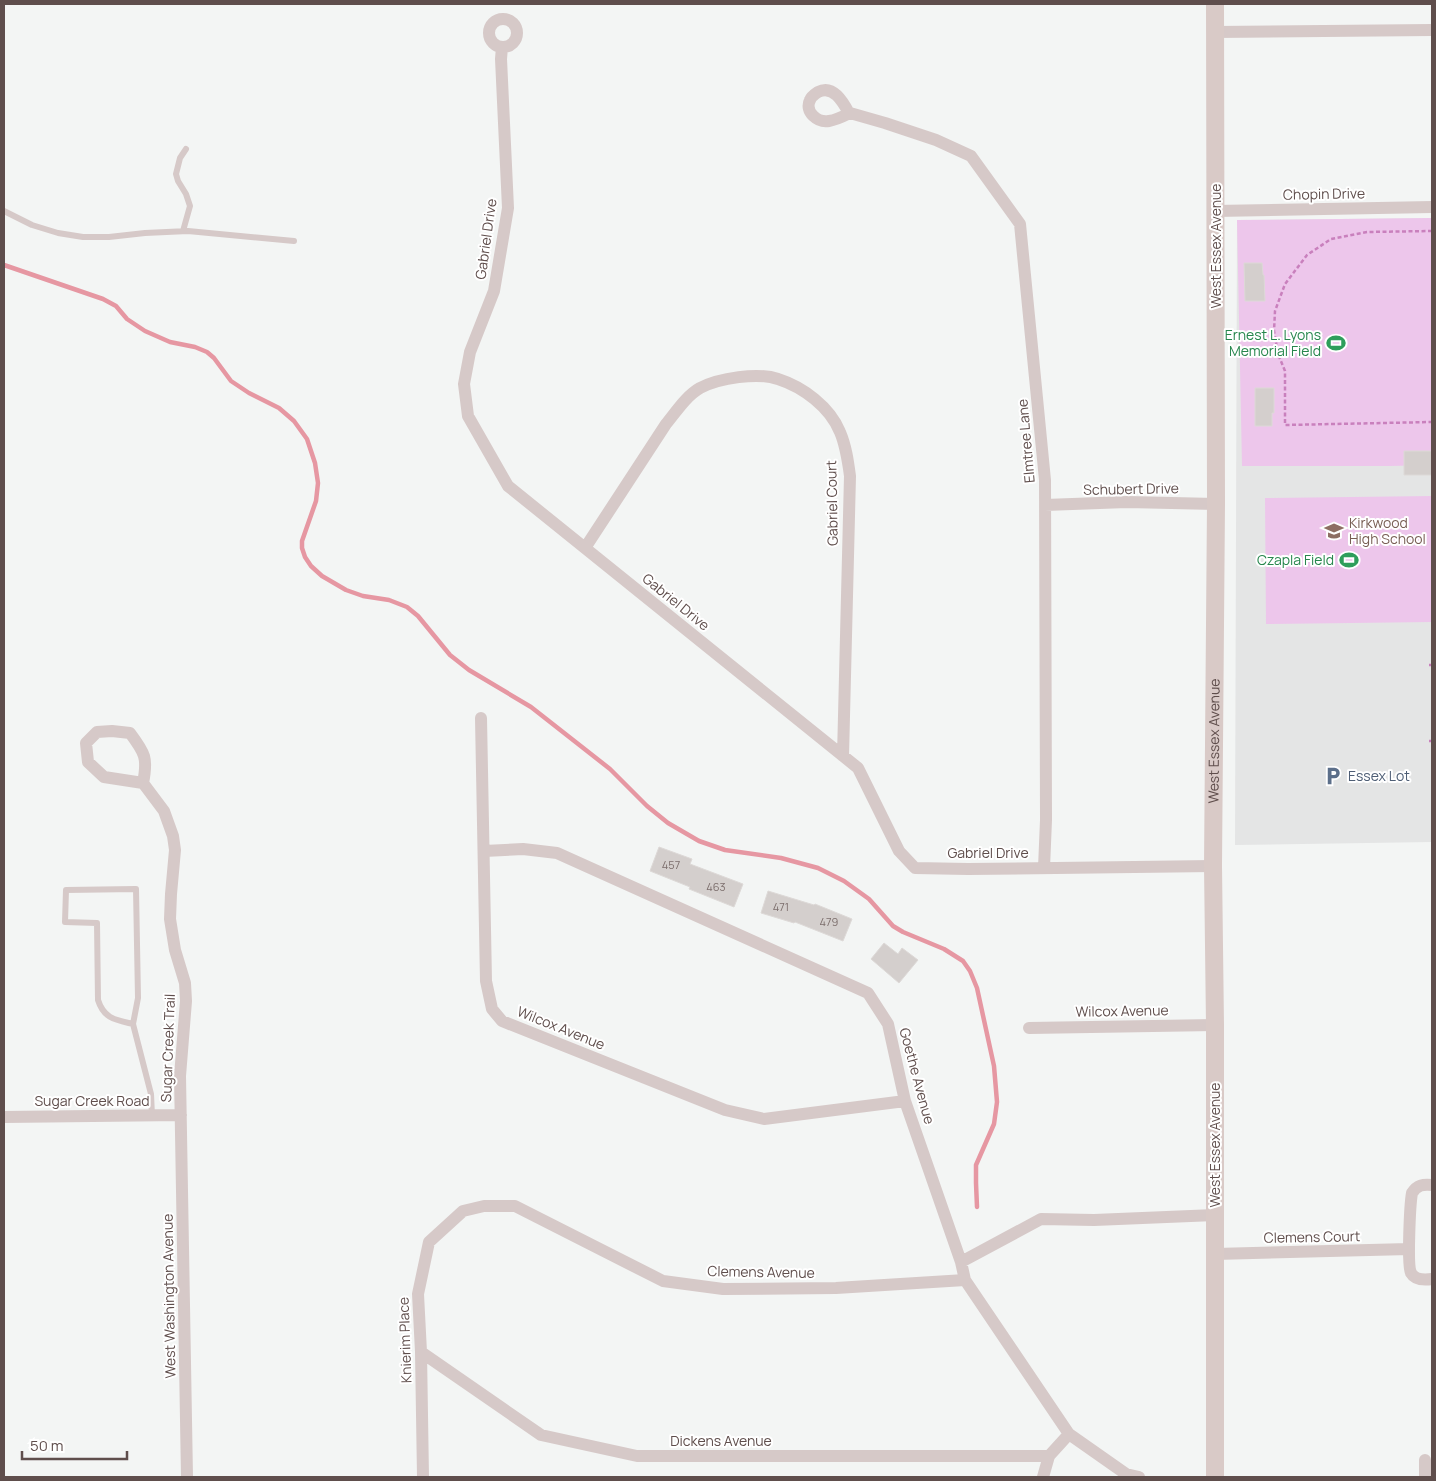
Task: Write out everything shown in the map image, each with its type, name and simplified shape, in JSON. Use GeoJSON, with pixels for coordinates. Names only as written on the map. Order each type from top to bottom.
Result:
{"type":"FeatureCollection","features":[{"type":"Feature","properties":{"kind":"street","name":"West Essex Avenue"},"geometry":{"type":"LineString","coordinates":[[1215,1477],[1213,866],[1216,504],[1216,4]]}},
{"type":"Feature","properties":{"kind":"street"},"geometry":{"type":"LineString","coordinates":[[1216,32],[1432,30]]}},
{"type":"Feature","properties":{"kind":"street","name":"Gabriel Drive"},"geometry":{"type":"LineString","coordinates":[[502,47],[508,208],[494,291],[470,352],[464,384],[468,416],[508,486],[858,768],[899,851],[915,868],[1213,866]]}},
{"type":"Feature","properties":{"kind":"street","name":"Elmtree Lane"},"geometry":{"type":"LineString","coordinates":[[850,113],[936,140],[971,156],[1020,224],[1045,480],[1046,820],[1044,868]]}},
{"type":"Feature","properties":{"kind":"street","name":"Chopin Drive"},"geometry":{"type":"LineString","coordinates":[[1215,211],[1432,207]]}},
{"type":"Feature","properties":{"kind":"street","name":"Gabriel Court"},"geometry":{"type":"LineString","coordinates":[[585,548],[666,424],[681,405],[700,388],[724,380],[749,375],[778,378],[802,390],[824,407],[840,430],[847,453],[850,476],[843,756]]}},
{"type":"Feature","properties":{"kind":"street","name":"Schubert Drive"},"geometry":{"type":"LineString","coordinates":[[1045,505],[1127,502],[1216,504]]}},
{"type":"Feature","properties":{"kind":"street","name":"Wilcox Avenue"},"geometry":{"type":"LineString","coordinates":[[481,718],[486,981],[492,1009],[502,1021],[725,1110],[764,1119],[905,1100]]}},
{"type":"Feature","properties":{"kind":"street"},"geometry":{"type":"LineString","coordinates":[[97,732],[130,733],[141,748],[146,765],[144,783],[104,777],[88,762],[86,743],[97,732]]}},
{"type":"Feature","properties":{"kind":"street","name":"Sugar Creek Trail"},"geometry":{"type":"LineString","coordinates":[[144,783],[164,811],[173,836],[175,850],[170,919],[175,950],[185,983],[186,1001],[180,1076],[181,1115]]}},
{"type":"Feature","properties":{"kind":"street","name":"Goethe Avenue"},"geometry":{"type":"LineString","coordinates":[[484,851],[523,849],[557,853],[868,993],[888,1024],[905,1100],[961,1262],[965,1280],[1069,1434],[1126,1474],[1139,1477]]}},
{"type":"Feature","properties":{"kind":"street","name":"Wilcox Avenue"},"geometry":{"type":"LineString","coordinates":[[1029,1028],[1215,1025]]}},
{"type":"Feature","properties":{"kind":"street","name":"Sugar Creek Road"},"geometry":{"type":"LineString","coordinates":[[4,1117],[181,1115]]}},
{"type":"Feature","properties":{"kind":"street","name":"West Washington Avenue"},"geometry":{"type":"LineString","coordinates":[[181,1115],[187,1477]]}},
{"type":"Feature","properties":{"kind":"street"},"geometry":{"type":"LineString","coordinates":[[1432,1185],[1420,1185],[1415,1188],[1412,1194],[1409,1250],[1410,1272],[1415,1278],[1432,1279]]}},
{"type":"Feature","properties":{"kind":"street","name":"Knierim Place"},"geometry":{"type":"LineString","coordinates":[[423,1477],[418,1294],[429,1242],[463,1211],[484,1206],[514,1206]]}},
{"type":"Feature","properties":{"kind":"street","name":"Clemens Avenue"},"geometry":{"type":"LineString","coordinates":[[514,1206],[663,1281],[724,1289],[836,1288],[965,1280]]}},
{"type":"Feature","properties":{"kind":"street"},"geometry":{"type":"LineString","coordinates":[[961,1262],[1041,1219],[1094,1220],[1215,1216]]}},
{"type":"Feature","properties":{"kind":"street","name":"Clemens Court"},"geometry":{"type":"LineString","coordinates":[[1215,1254],[1409,1250]]}},
{"type":"Feature","properties":{"kind":"street","name":"Dickens Avenue"},"geometry":{"type":"LineString","coordinates":[[421,1352],[541,1435],[637,1456],[1049,1456]]}},
{"type":"Feature","properties":{"kind":"street"},"geometry":{"type":"LineString","coordinates":[[1043,1477],[1049,1456],[1069,1434]]}},
{"type":"Feature","properties":{"kind":"street"},"geometry":{"type":"LineString","coordinates":[[1425,1460],[1425,1477]]}},
{"type":"Feature","properties":{"kind":"lane"},"geometry":{"type":"LineString","coordinates":[[183,231],[190,206],[176,174],[180,158],[186,149]]}},
{"type":"Feature","properties":{"kind":"lane"},"geometry":{"type":"LineString","coordinates":[[4,211],[32,225],[58,233],[83,237],[109,237],[183,231],[294,241]]}},
{"type":"Feature","properties":{"kind":"lane"},"geometry":{"type":"LineString","coordinates":[[133,1024],[111,1018],[101,1010],[98,1000],[97,924],[65,922],[66,890],[136,889],[138,998],[133,1024],[150,1094],[152,1116]]}},
{"type":"Feature","properties":{"kind":"path"},"geometry":{"type":"LineString","coordinates":[[1432,231],[1367,232],[1332,239],[1307,254],[1285,284],[1275,311],[1274,331],[1278,354],[1285,371],[1285,424],[1432,422]]}},
{"type":"Feature","properties":{"kind":"shaded area","name":"Kirkwood High School"},"geometry":{"type":"Polygon","coordinates":[[[1432,218],[1432,842],[1235,845],[1237,220],[1432,218]]]}},
{"type":"Feature","properties":{"kind":"shaded area","name":"Ernest L. Lyons Memorial Field"},"geometry":{"type":"Polygon","coordinates":[[[1432,218],[1432,465],[1242,466],[1237,220],[1432,218]]]}},
{"type":"Feature","properties":{"kind":"shaded area","name":"Czapla Field"},"geometry":{"type":"Polygon","coordinates":[[[1432,496],[1432,622],[1266,624],[1265,498],[1432,496]]]}},
{"type":"Feature","properties":{"kind":"building"},"geometry":{"type":"Polygon","coordinates":[[[1244,263],[1262,263],[1265,301],[1245,301],[1244,263]]]}},
{"type":"Feature","properties":{"kind":"building"},"geometry":{"type":"Polygon","coordinates":[[[1255,388],[1274,388],[1272,426],[1255,426],[1255,388]]]}},
{"type":"Feature","properties":{"kind":"building"},"geometry":{"type":"Polygon","coordinates":[[[1404,451],[1432,451],[1432,475],[1404,475],[1404,451]]]}},
{"type":"Feature","properties":{"kind":"building"},"geometry":{"type":"Polygon","coordinates":[[[659,847],[692,859],[690,864],[743,884],[734,907],[650,871],[659,847]]]}},
{"type":"Feature","properties":{"kind":"building"},"geometry":{"type":"Polygon","coordinates":[[[768,891],[815,904],[852,919],[843,941],[795,922],[761,913],[768,891]]]}},
{"type":"Feature","properties":{"kind":"building"},"geometry":{"type":"Polygon","coordinates":[[[884,943],[898,954],[902,948],[918,960],[899,983],[871,959],[884,943]]]}},
{"type":"Feature","properties":{"kind":"waterway"},"geometry":{"type":"LineString","coordinates":[[4,265],[103,299],[116,306],[127,319],[145,331],[170,342],[195,347],[207,352],[214,358],[231,381],[249,393],[279,408],[294,421],[307,439],[315,463],[318,483],[316,501],[302,541],[302,548],[311,566],[322,576],[346,590],[363,596],[389,600],[407,607],[418,616],[450,655],[469,670],[531,707],[610,769],[647,806],[668,823],[699,841],[725,850],[781,858],[818,868],[844,881],[869,899],[893,926],[944,949],[963,961],[970,971],[977,988],[994,1066],[997,1102],[994,1124],[976,1165],[977,1207]]}},
{"type":"Feature","properties":{"kind":"place","name":"Ernest L. Lyons Memorial Field"},"geometry":{"type":"Point","coordinates":[1336,343]}},
{"type":"Feature","properties":{"kind":"place","name":"Kirkwood High School"},"geometry":{"type":"Point","coordinates":[1334,531]}},
{"type":"Feature","properties":{"kind":"place","name":"Czapla Field"},"geometry":{"type":"Point","coordinates":[1349,560]}},
{"type":"Feature","properties":{"kind":"place","name":"Essex Lot"},"geometry":{"type":"Point","coordinates":[1333,776]}}]}
